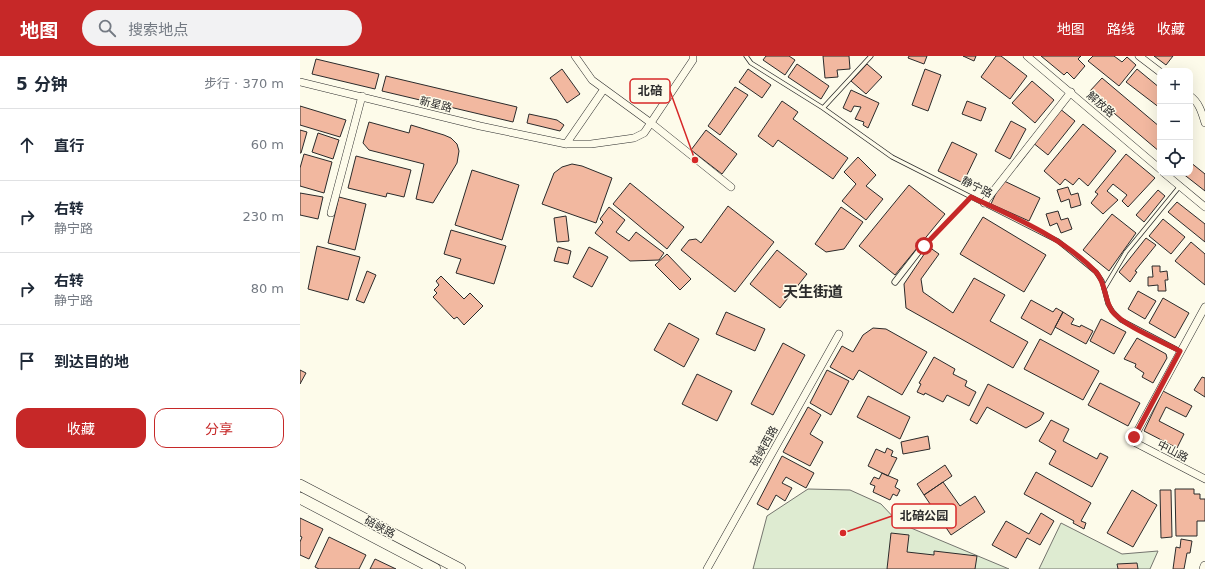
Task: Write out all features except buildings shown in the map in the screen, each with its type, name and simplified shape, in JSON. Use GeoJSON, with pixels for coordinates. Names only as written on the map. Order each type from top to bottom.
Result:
{"type":"FeatureCollection","features":[{"type":"Feature","properties":{"kind":"main road","name":"碚峡路"},"geometry":{"type":"LineString","coordinates":[[300,485],[460,569]]}},
{"type":"Feature","properties":{"kind":"main road","name":"碚峡路"},"geometry":{"type":"LineString","coordinates":[[300,498],[435,569]]}},
{"type":"Feature","properties":{"kind":"street"},"geometry":{"type":"LineString","coordinates":[[575,56],[592,80],[650,123],[730,187]]}},
{"type":"Feature","properties":{"kind":"street","name":"新星路"},"geometry":{"type":"LineString","coordinates":[[300,82],[480,126],[566,144],[591,144],[634,138],[644,133],[692,60],[693,56]]}},
{"type":"Feature","properties":{"kind":"street","name":"解放路"},"geometry":{"type":"LineString","coordinates":[[1027,56],[1157,166]]}},
{"type":"Feature","properties":{"kind":"street"},"geometry":{"type":"LineString","coordinates":[[1139,56],[1157,70]]}},
{"type":"Feature","properties":{"kind":"street"},"geometry":{"type":"LineString","coordinates":[[566,144],[604,89]]}},
{"type":"Feature","properties":{"kind":"street"},"geometry":{"type":"LineString","coordinates":[[984,203],[1071,92]]}},
{"type":"Feature","properties":{"kind":"street"},"geometry":{"type":"LineString","coordinates":[[331,213],[362,96]]}},
{"type":"Feature","properties":{"kind":"street"},"geometry":{"type":"LineString","coordinates":[[1193,98],[1202,112],[1205,123]]}},
{"type":"Feature","properties":{"kind":"street"},"geometry":{"type":"LineString","coordinates":[[1168,176],[1205,207]]}},
{"type":"Feature","properties":{"kind":"street"},"geometry":{"type":"LineString","coordinates":[[895,282],[924,246]]}},
{"type":"Feature","properties":{"kind":"street"},"geometry":{"type":"LineString","coordinates":[[1180,351],[1205,306]]}},
{"type":"Feature","properties":{"kind":"street","name":"碚峡西路"},"geometry":{"type":"LineString","coordinates":[[707,569],[839,334]]}},
{"type":"Feature","properties":{"kind":"street","name":"中山路"},"geometry":{"type":"LineString","coordinates":[[1180,351],[1132,441],[1205,479]]}},
{"type":"Feature","properties":{"kind":"lane","name":"静宁路"},"geometry":{"type":"LineString","coordinates":[[746,56],[751,63],[823,108],[892,157],[1058,241],[1096,272],[1102,281],[1108,304],[1121,320],[1180,351]]}},
{"type":"Feature","properties":{"kind":"lane"},"geometry":{"type":"LineString","coordinates":[[823,108],[871,56]]}},
{"type":"Feature","properties":{"kind":"lane"},"geometry":{"type":"LineString","coordinates":[[1104,289],[1126,252],[1180,186]]}},
{"type":"Feature","properties":{"kind":"path"},"geometry":{"type":"LineString","coordinates":[[924,246],[971,197]]}},
{"type":"Feature","properties":{"kind":"green space"},"geometry":{"type":"Polygon","coordinates":[[[808,489],[850,490],[881,504],[899,523],[1009,569],[753,569],[767,516],[808,489]]]}},
{"type":"Feature","properties":{"kind":"green space"},"geometry":{"type":"Polygon","coordinates":[[[1061,523],[1122,554],[1158,551],[1150,569],[1039,569],[1061,523]]]}},
{"type":"Feature","properties":{"kind":"place","name":"北碚"},"geometry":{"type":"Point","coordinates":[695,160]}},
{"type":"Feature","properties":{"kind":"place","name":"北碚公园"},"geometry":{"type":"Point","coordinates":[843,533]}},
{"type":"Feature","properties":{"kind":"district","name":"天生街道"},"geometry":{"type":"Point","coordinates":[813,292]}},
{"type":"Feature","properties":{"kind":"route"},"geometry":{"type":"LineString","coordinates":[[924,246],[971,197],[1058,241],[1096,272],[1102,281],[1108,304],[1121,320],[1180,351],[1134,437]]}}]}
